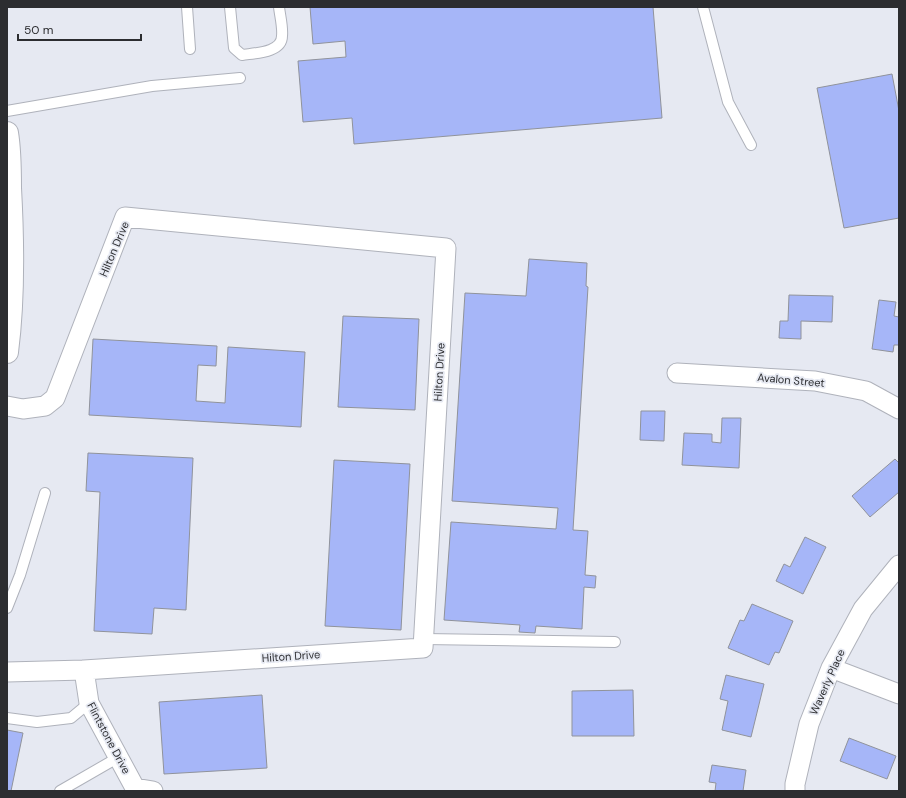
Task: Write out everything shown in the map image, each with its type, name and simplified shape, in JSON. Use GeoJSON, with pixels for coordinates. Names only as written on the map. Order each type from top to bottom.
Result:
{"type":"FeatureCollection","features":[{"type":"Feature","properties":{"kind":"street"},"geometry":{"type":"LineString","coordinates":[[7,133],[12,210],[9,239],[7,352]]}},
{"type":"Feature","properties":{"kind":"street","name":"Hilton Drive"},"geometry":{"type":"LineString","coordinates":[[7,406],[23,409],[45,406],[56,398],[125,217],[446,248],[423,648],[84,670],[7,672]]}},
{"type":"Feature","properties":{"kind":"street","name":"Avalon Street"},"geometry":{"type":"LineString","coordinates":[[677,373],[815,381],[866,391],[899,409]]}},
{"type":"Feature","properties":{"kind":"street","name":"Waverly Place"},"geometry":{"type":"LineString","coordinates":[[795,791],[795,784],[808,724],[831,668],[863,609],[899,565]]}},
{"type":"Feature","properties":{"kind":"street"},"geometry":{"type":"LineString","coordinates":[[831,668],[899,694]]}},
{"type":"Feature","properties":{"kind":"street","name":"Flintstone Drive"},"geometry":{"type":"LineString","coordinates":[[84,670],[88,703],[118,757],[136,788],[153,791]]}},
{"type":"Feature","properties":{"kind":"lane"},"geometry":{"type":"LineString","coordinates":[[187,7],[190,49]]}},
{"type":"Feature","properties":{"kind":"lane"},"geometry":{"type":"LineString","coordinates":[[230,7],[234,48],[242,55],[265,52],[277,47],[282,38],[279,7]]}},
{"type":"Feature","properties":{"kind":"lane"},"geometry":{"type":"LineString","coordinates":[[704,7],[728,102],[750,145]]}},
{"type":"Feature","properties":{"kind":"lane"},"geometry":{"type":"LineString","coordinates":[[7,111],[152,86],[240,78]]}},
{"type":"Feature","properties":{"kind":"lane"},"geometry":{"type":"LineString","coordinates":[[7,608],[20,575],[45,493]]}},
{"type":"Feature","properties":{"kind":"lane"},"geometry":{"type":"LineString","coordinates":[[424,639],[616,642]]}},
{"type":"Feature","properties":{"kind":"lane"},"geometry":{"type":"LineString","coordinates":[[7,718],[38,722],[71,718],[88,703]]}},
{"type":"Feature","properties":{"kind":"lane"},"geometry":{"type":"LineString","coordinates":[[60,791],[118,757]]}},
{"type":"Feature","properties":{"kind":"building"},"geometry":{"type":"Polygon","coordinates":[[[310,7],[653,7],[662,118],[354,144],[352,118],[303,122],[298,61],[346,57],[345,41],[313,44],[310,7]]]}},
{"type":"Feature","properties":{"kind":"building"},"geometry":{"type":"Polygon","coordinates":[[[892,74],[899,111],[899,218],[844,228],[817,88],[892,74]]]}},
{"type":"Feature","properties":{"kind":"building"},"geometry":{"type":"Polygon","coordinates":[[[529,259],[587,263],[586,286],[588,287],[573,530],[588,531],[585,575],[596,576],[595,588],[584,587],[582,629],[536,626],[535,633],[519,632],[520,625],[444,620],[451,522],[556,529],[558,508],[452,501],[465,293],[526,296],[529,259]]]}},
{"type":"Feature","properties":{"kind":"building"},"geometry":{"type":"Polygon","coordinates":[[[789,295],[833,296],[832,322],[801,321],[801,339],[779,338],[780,321],[788,321],[789,295]]]}},
{"type":"Feature","properties":{"kind":"building"},"geometry":{"type":"Polygon","coordinates":[[[879,300],[896,302],[894,316],[899,317],[899,345],[894,345],[893,352],[872,349],[879,300]]]}},
{"type":"Feature","properties":{"kind":"building"},"geometry":{"type":"Polygon","coordinates":[[[343,316],[419,319],[415,410],[338,407],[343,316]]]}},
{"type":"Feature","properties":{"kind":"building"},"geometry":{"type":"Polygon","coordinates":[[[93,339],[217,346],[216,366],[198,365],[196,401],[225,403],[228,347],[305,352],[301,427],[89,415],[93,339]]]}},
{"type":"Feature","properties":{"kind":"building"},"geometry":{"type":"Polygon","coordinates":[[[641,411],[665,411],[664,441],[640,440],[641,411]]]}},
{"type":"Feature","properties":{"kind":"building"},"geometry":{"type":"Polygon","coordinates":[[[722,418],[741,418],[739,468],[682,465],[684,433],[712,434],[712,442],[721,443],[722,418]]]}},
{"type":"Feature","properties":{"kind":"building"},"geometry":{"type":"Polygon","coordinates":[[[88,453],[193,458],[186,610],[154,608],[152,634],[94,631],[100,492],[86,491],[88,453]]]}},
{"type":"Feature","properties":{"kind":"building"},"geometry":{"type":"Polygon","coordinates":[[[895,459],[899,463],[899,492],[870,517],[852,496],[895,459]]]}},
{"type":"Feature","properties":{"kind":"building"},"geometry":{"type":"Polygon","coordinates":[[[334,460],[410,464],[401,630],[325,626],[334,460]]]}},
{"type":"Feature","properties":{"kind":"building"},"geometry":{"type":"Polygon","coordinates":[[[805,537],[826,547],[803,594],[776,581],[784,564],[790,567],[805,537]]]}},
{"type":"Feature","properties":{"kind":"building"},"geometry":{"type":"Polygon","coordinates":[[[752,604],[793,621],[779,653],[775,652],[769,665],[728,648],[740,620],[744,621],[752,604]]]}},
{"type":"Feature","properties":{"kind":"building"},"geometry":{"type":"Polygon","coordinates":[[[726,675],[764,684],[751,737],[722,730],[728,701],[720,699],[726,675]]]}},
{"type":"Feature","properties":{"kind":"building"},"geometry":{"type":"Polygon","coordinates":[[[633,690],[634,736],[572,736],[572,691],[633,690]]]}},
{"type":"Feature","properties":{"kind":"building"},"geometry":{"type":"Polygon","coordinates":[[[262,695],[267,768],[164,774],[159,702],[262,695]]]}},
{"type":"Feature","properties":{"kind":"building"},"geometry":{"type":"Polygon","coordinates":[[[7,730],[23,733],[11,791],[7,791],[7,730]]]}},
{"type":"Feature","properties":{"kind":"building"},"geometry":{"type":"Polygon","coordinates":[[[849,738],[896,756],[887,779],[840,761],[849,738]]]}},
{"type":"Feature","properties":{"kind":"building"},"geometry":{"type":"Polygon","coordinates":[[[712,765],[746,770],[743,791],[715,791],[716,783],[709,782],[712,765]]]}}]}
